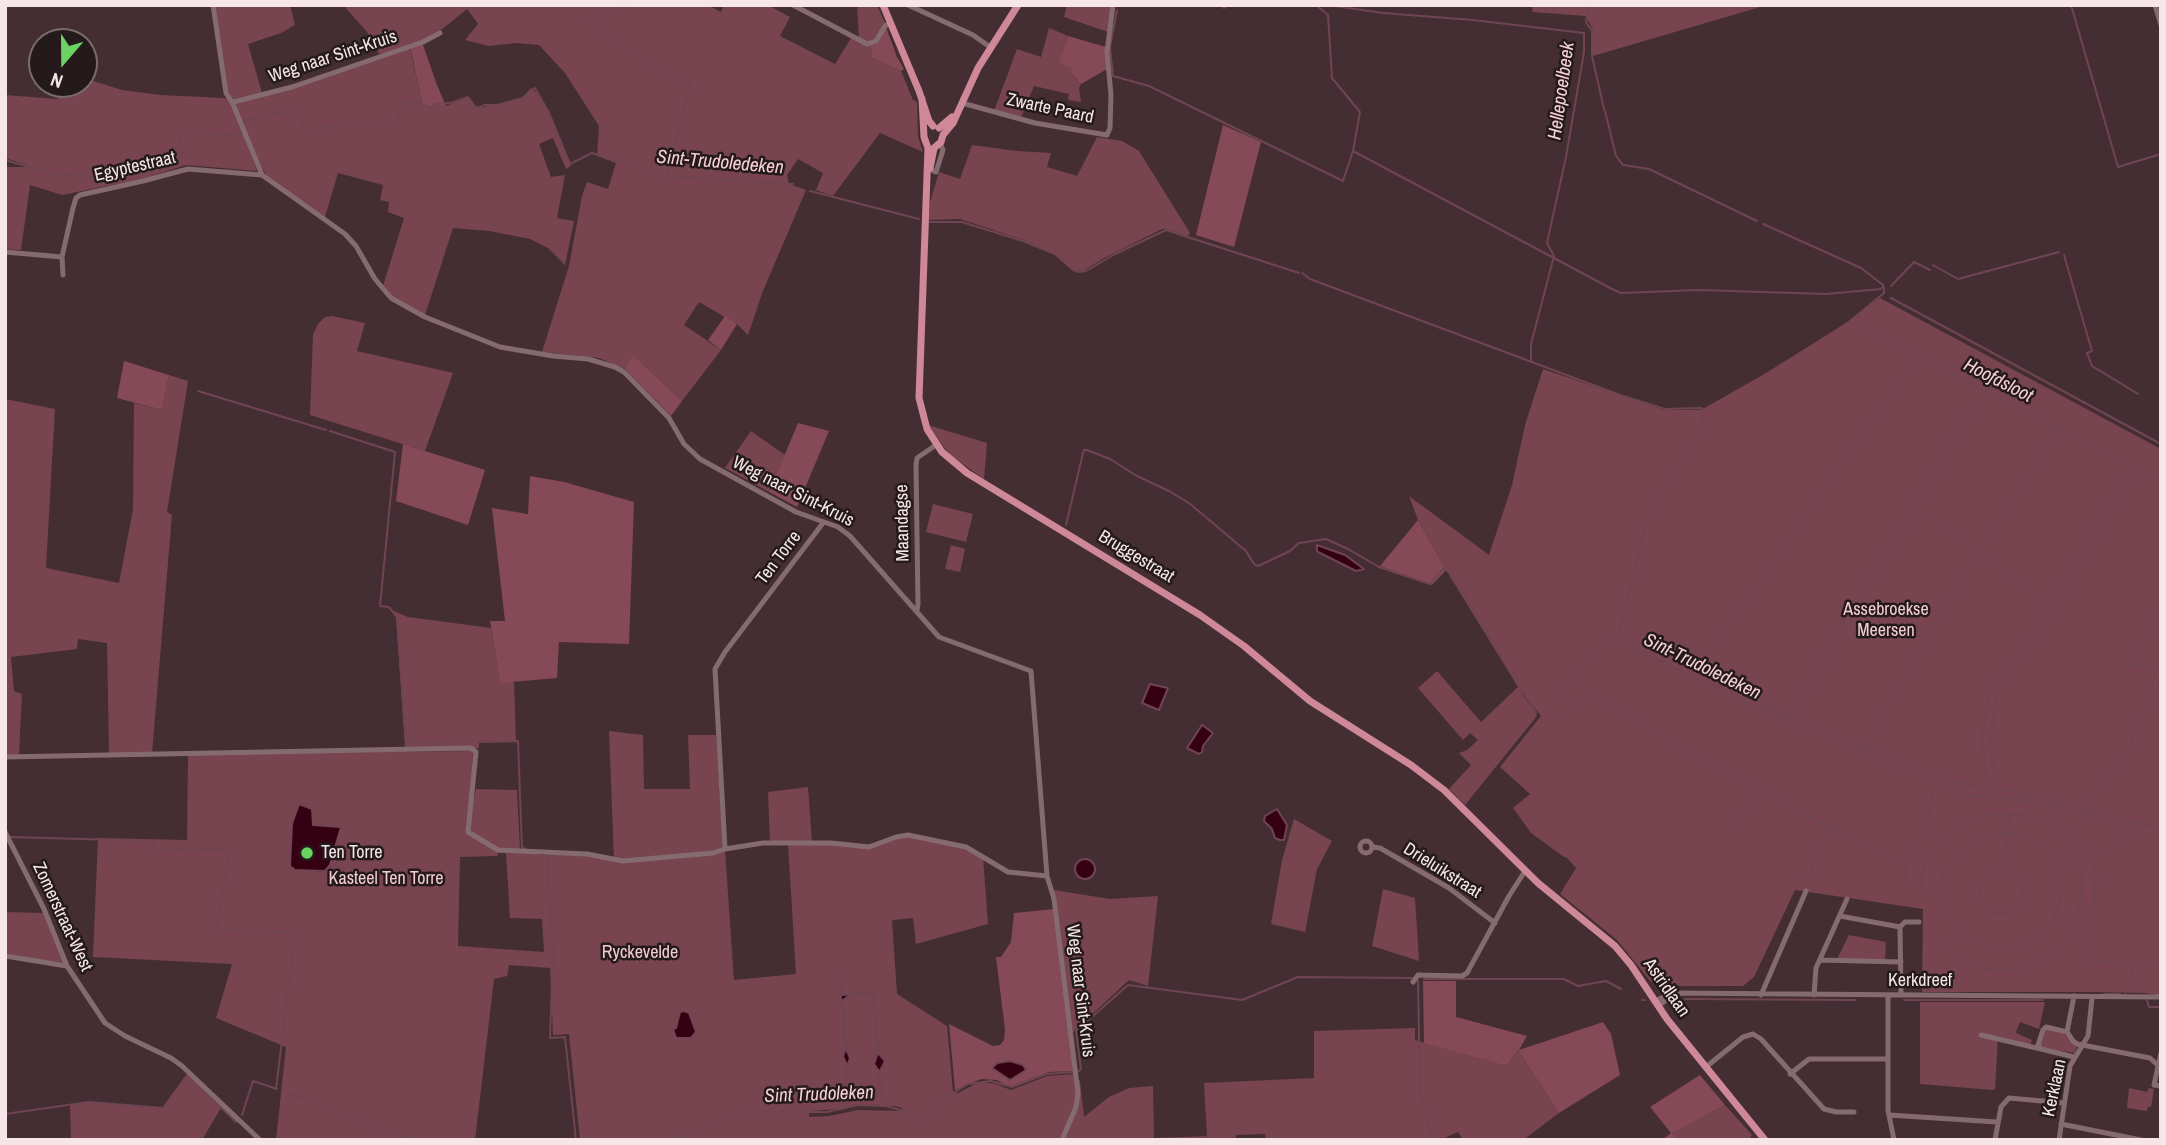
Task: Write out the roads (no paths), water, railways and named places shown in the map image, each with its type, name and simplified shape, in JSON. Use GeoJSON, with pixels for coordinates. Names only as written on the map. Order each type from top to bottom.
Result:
{"type":"FeatureCollection","features":[{"type":"Feature","properties":{"kind":"main road"},"geometry":{"type":"LineString","coordinates":[[883,5],[935,130],[934,144]]}},
{"type":"Feature","properties":{"kind":"main road"},"geometry":{"type":"LineString","coordinates":[[934,144],[924,137],[935,130],[951,127],[978,68],[1016,5]]}},
{"type":"Feature","properties":{"kind":"main road","name":"Bruggestraat"},"geometry":{"type":"LineString","coordinates":[[934,144],[928,172],[918,385],[920,411],[936,445],[967,473],[1210,622],[1310,701],[1426,776],[1454,799],[1525,871]]}},
{"type":"Feature","properties":{"kind":"main road","name":"Astridlaan"},"geometry":{"type":"LineString","coordinates":[[1525,871],[1615,946],[1656,1004],[1765,1140]]}},
{"type":"Feature","properties":{"kind":"street"},"geometry":{"type":"LineString","coordinates":[[213,5],[226,93],[233,102],[262,174]]}},
{"type":"Feature","properties":{"kind":"street"},"geometry":{"type":"LineString","coordinates":[[793,5],[867,44],[876,41],[885,26],[890,23]]}},
{"type":"Feature","properties":{"kind":"street"},"geometry":{"type":"LineString","coordinates":[[908,5],[973,35],[990,47]]}},
{"type":"Feature","properties":{"kind":"street","name":"Zwarte Paard"},"geometry":{"type":"LineString","coordinates":[[962,103],[1035,123],[1107,135],[1110,128],[1111,95],[1108,40],[1113,5]]}},
{"type":"Feature","properties":{"kind":"street"},"geometry":{"type":"LineString","coordinates":[[2155,5],[2161,25]]}},
{"type":"Feature","properties":{"kind":"street","name":"Weg naar Sint-Kruis"},"geometry":{"type":"LineString","coordinates":[[233,102],[292,87],[423,42],[440,33]]}},
{"type":"Feature","properties":{"kind":"street"},"geometry":{"type":"LineString","coordinates":[[928,172],[936,172],[943,150],[934,144]]}},
{"type":"Feature","properties":{"kind":"street","name":"Egyptestraat"},"geometry":{"type":"LineString","coordinates":[[63,275],[62,257],[76,198],[86,192],[188,169],[262,174]]}},
{"type":"Feature","properties":{"kind":"street","name":"Weg naar Sint-Kruis"},"geometry":{"type":"LineString","coordinates":[[262,174],[345,234],[356,246],[374,278],[397,302],[425,317],[499,347],[589,359],[624,372],[669,418],[693,454],[796,512],[838,527],[850,536],[939,637],[1031,671],[1047,876],[1054,899],[1077,1084],[1076,1107],[1062,1140]]}},
{"type":"Feature","properties":{"kind":"street"},"geometry":{"type":"LineString","coordinates":[[5,252],[62,257]]}},
{"type":"Feature","properties":{"kind":"street","name":"Maandagse"},"geometry":{"type":"LineString","coordinates":[[917,610],[916,465],[917,458],[936,445]]}},
{"type":"Feature","properties":{"kind":"street","name":"Ten Torre"},"geometry":{"type":"LineString","coordinates":[[725,849],[715,669],[823,523]]}},
{"type":"Feature","properties":{"kind":"street"},"geometry":{"type":"LineString","coordinates":[[5,757],[471,748],[476,752],[468,832],[494,849],[587,854],[619,861],[713,853],[725,849],[785,843],[831,843],[869,848],[896,837],[916,836],[966,847],[1008,872],[1047,876]]}},
{"type":"Feature","properties":{"kind":"street","name":"Zomerstraat-West"},"geometry":{"type":"LineString","coordinates":[[5,832],[44,909],[67,966],[105,1023],[182,1066],[260,1140]]}},
{"type":"Feature","properties":{"kind":"street","name":"Drieluikstraat"},"geometry":{"type":"LineString","coordinates":[[1372,847],[1380,848],[1443,884],[1495,923]]}},
{"type":"Feature","properties":{"kind":"street"},"geometry":{"type":"LineString","coordinates":[[1413,982],[1418,975],[1462,976],[1467,973],[1525,871]]}},
{"type":"Feature","properties":{"kind":"street"},"geometry":{"type":"LineString","coordinates":[[1761,995],[1806,891]]}},
{"type":"Feature","properties":{"kind":"street"},"geometry":{"type":"LineString","coordinates":[[1814,995],[1815,972],[1819,960],[1847,899]]}},
{"type":"Feature","properties":{"kind":"street"},"geometry":{"type":"LineString","coordinates":[[1840,916],[1900,927]]}},
{"type":"Feature","properties":{"kind":"street"},"geometry":{"type":"LineString","coordinates":[[1901,995],[1900,927],[1905,922],[1919,922]]}},
{"type":"Feature","properties":{"kind":"street"},"geometry":{"type":"LineString","coordinates":[[5,956],[67,966]]}},
{"type":"Feature","properties":{"kind":"street"},"geometry":{"type":"LineString","coordinates":[[1819,960],[1902,962]]}},
{"type":"Feature","properties":{"kind":"street","name":"Kerkdreef"},"geometry":{"type":"LineString","coordinates":[[1656,1004],[1678,993],[2161,998]]}},
{"type":"Feature","properties":{"kind":"street"},"geometry":{"type":"LineString","coordinates":[[1888,995],[1889,1115],[1894,1140]]}},
{"type":"Feature","properties":{"kind":"street"},"geometry":{"type":"LineString","coordinates":[[2067,1032],[2074,996]]}},
{"type":"Feature","properties":{"kind":"street"},"geometry":{"type":"LineString","coordinates":[[2084,1044],[2091,1029],[2092,998]]}},
{"type":"Feature","properties":{"kind":"street"},"geometry":{"type":"LineString","coordinates":[[2041,1049],[2038,1043],[2045,1028],[2050,1027],[2067,1032],[2073,1041],[2150,1058],[2159,1066]]}},
{"type":"Feature","properties":{"kind":"street"},"geometry":{"type":"LineString","coordinates":[[1706,1067],[1744,1037],[1753,1034],[1761,1039],[1824,1110],[1854,1112]]}},
{"type":"Feature","properties":{"kind":"street"},"geometry":{"type":"LineString","coordinates":[[1981,1035],[2074,1057]]}},
{"type":"Feature","properties":{"kind":"street","name":"Kerklaan"},"geometry":{"type":"LineString","coordinates":[[2059,1140],[2070,1066],[2084,1044]]}},
{"type":"Feature","properties":{"kind":"street"},"geometry":{"type":"LineString","coordinates":[[2161,1053],[2154,1084],[2161,1086]]}},
{"type":"Feature","properties":{"kind":"street"},"geometry":{"type":"LineString","coordinates":[[1790,1074],[1809,1059],[1888,1059]]}},
{"type":"Feature","properties":{"kind":"street"},"geometry":{"type":"LineString","coordinates":[[1995,1140],[2001,1107],[2009,1098],[2064,1102]]}},
{"type":"Feature","properties":{"kind":"street"},"geometry":{"type":"LineString","coordinates":[[1889,1115],[1997,1122]]}},
{"type":"Feature","properties":{"kind":"street"},"geometry":{"type":"LineString","coordinates":[[2061,1124],[2141,1140]]}},
{"type":"Feature","properties":{"kind":"waterway"},"geometry":{"type":"LineString","coordinates":[[631,5],[586,21],[645,62],[690,83],[668,175]]}},
{"type":"Feature","properties":{"kind":"waterway"},"geometry":{"type":"LineString","coordinates":[[1221,5],[1224,8],[1229,5]]}},
{"type":"Feature","properties":{"kind":"waterway"},"geometry":{"type":"LineString","coordinates":[[1316,5],[1328,15],[1332,78],[1360,112],[1353,151],[1612,289],[1621,293],[1698,290],[1826,294],[1881,289],[1883,286]]}},
{"type":"Feature","properties":{"kind":"waterway","name":"Hellepoelbeek"},"geometry":{"type":"LineString","coordinates":[[1328,5],[1584,33],[1584,52],[1566,157],[1547,243],[1554,256],[1531,344],[1531,361]]}},
{"type":"Feature","properties":{"kind":"waterway","name":"Hoofdsloot"},"geometry":{"type":"LineString","coordinates":[[1589,5],[1586,22],[1592,31],[1592,56],[1604,109]]}},
{"type":"Feature","properties":{"kind":"waterway"},"geometry":{"type":"LineString","coordinates":[[2071,5],[2118,167],[2161,154]]}},
{"type":"Feature","properties":{"kind":"waterway"},"geometry":{"type":"LineString","coordinates":[[1117,10],[1110,47],[1113,76],[1149,86],[1343,181],[1353,151]]}},
{"type":"Feature","properties":{"kind":"waterway","name":"Sint-Trudoledeken"},"geometry":{"type":"LineString","coordinates":[[244,121],[296,110],[306,132],[348,123],[398,123],[401,103],[423,104],[430,110],[435,104],[451,103],[468,97],[477,109],[484,105],[498,105],[522,98],[535,88],[548,111],[570,164],[592,153],[663,176],[793,184]]}},
{"type":"Feature","properties":{"kind":"waterway","name":"Hoofdsloot"},"geometry":{"type":"LineString","coordinates":[[1605,111],[1616,156],[1623,165],[1649,169],[1757,221]]}},
{"type":"Feature","properties":{"kind":"waterway","name":"Sint-Trudoledeken"},"geometry":{"type":"LineString","coordinates":[[5,160],[54,174],[95,176],[116,173],[182,155],[180,132],[240,135],[242,133],[238,124]]}},
{"type":"Feature","properties":{"kind":"waterway","name":"Sint-Trudoledeken"},"geometry":{"type":"LineString","coordinates":[[810,191],[919,219]]}},
{"type":"Feature","properties":{"kind":"waterway","name":"Sint-Trudoledeken"},"geometry":{"type":"LineString","coordinates":[[929,222],[962,222],[1023,241],[1055,254],[1079,272],[1086,271],[1166,230],[1299,273]]}},
{"type":"Feature","properties":{"kind":"waterway","name":"Hoofdsloot"},"geometry":{"type":"LineString","coordinates":[[1763,224],[1861,268],[1883,285]]}},
{"type":"Feature","properties":{"kind":"waterway"},"geometry":{"type":"LineString","coordinates":[[1933,265],[1958,279],[2059,252]]}},
{"type":"Feature","properties":{"kind":"waterway"},"geometry":{"type":"LineString","coordinates":[[2064,255],[2092,351],[2087,353],[2092,366],[2138,394]]}},
{"type":"Feature","properties":{"kind":"waterway"},"geometry":{"type":"LineString","coordinates":[[1891,286],[1914,262],[1930,270]]}},
{"type":"Feature","properties":{"kind":"waterway","name":"Sint-Trudoledeken"},"geometry":{"type":"LineString","coordinates":[[1302,273],[1310,279],[1620,395],[1665,409],[1702,408],[1702,432],[1656,499],[1646,523],[1620,631],[1624,645],[1721,689],[1773,717],[1966,795],[2016,799],[2039,805],[2054,813],[2075,833],[2094,865],[2094,907],[2082,943],[2086,960],[2145,963],[2161,968]]}},
{"type":"Feature","properties":{"kind":"waterway","name":"Hoofdsloot"},"geometry":{"type":"LineString","coordinates":[[1850,321],[1884,293],[1884,287]]}},
{"type":"Feature","properties":{"kind":"waterway"},"geometry":{"type":"LineString","coordinates":[[1891,298],[2161,444]]}},
{"type":"Feature","properties":{"kind":"waterway","name":"Hoofdsloot"},"geometry":{"type":"LineString","coordinates":[[1852,323],[2131,465]]}},
{"type":"Feature","properties":{"kind":"waterway"},"geometry":{"type":"LineString","coordinates":[[1864,746],[1776,711],[1698,669],[1917,355]]}},
{"type":"Feature","properties":{"kind":"waterway"},"geometry":{"type":"LineString","coordinates":[[198,391],[326,430]]}},
{"type":"Feature","properties":{"kind":"waterway"},"geometry":{"type":"LineString","coordinates":[[1800,708],[1979,402]]}},
{"type":"Feature","properties":{"kind":"waterway"},"geometry":{"type":"LineString","coordinates":[[1791,708],[1971,403]]}},
{"type":"Feature","properties":{"kind":"waterway"},"geometry":{"type":"LineString","coordinates":[[1984,788],[1959,783],[1864,746],[1977,553],[2058,428]]}},
{"type":"Feature","properties":{"kind":"waterway"},"geometry":{"type":"LineString","coordinates":[[330,431],[395,452],[380,606],[389,607],[397,617],[406,742],[518,741],[522,848],[526,849]]}},
{"type":"Feature","properties":{"kind":"waterway"},"geometry":{"type":"LineString","coordinates":[[1066,525],[1083,453],[1087,450],[1110,459],[1189,503],[1246,551],[1258,566],[1290,551],[1299,543],[1326,539],[1379,567],[1430,584],[1444,568],[1452,575],[1536,713]]}},
{"type":"Feature","properties":{"kind":"waterway","name":"Hoofdsloot"},"geometry":{"type":"LineString","coordinates":[[2136,467],[2161,480]]}},
{"type":"Feature","properties":{"kind":"waterway"},"geometry":{"type":"LineString","coordinates":[[1986,778],[1982,737],[1989,690],[2039,622],[2126,471]]}},
{"type":"Feature","properties":{"kind":"waterway"},"geometry":{"type":"LineString","coordinates":[[1995,779],[1990,741],[1997,693],[2047,624],[2135,473]]}},
{"type":"Feature","properties":{"kind":"waterway"},"geometry":{"type":"LineString","coordinates":[[1928,512],[2047,606]]}},
{"type":"Feature","properties":{"kind":"waterway"},"geometry":{"type":"LineString","coordinates":[[2161,603],[2131,664],[2161,668]]}},
{"type":"Feature","properties":{"kind":"waterway"},"geometry":{"type":"LineString","coordinates":[[1608,639],[1619,632]]}},
{"type":"Feature","properties":{"kind":"waterway"},"geometry":{"type":"LineString","coordinates":[[1545,709],[1605,643]]}},
{"type":"Feature","properties":{"kind":"waterway"},"geometry":{"type":"LineString","coordinates":[[2090,801],[2129,749],[2155,677]]}},
{"type":"Feature","properties":{"kind":"waterway"},"geometry":{"type":"LineString","coordinates":[[1556,722],[1588,691],[1670,741],[1900,863]]}},
{"type":"Feature","properties":{"kind":"waterway"},"geometry":{"type":"LineString","coordinates":[[1993,788],[2050,799],[2161,829]]}},
{"type":"Feature","properties":{"kind":"waterway"},"geometry":{"type":"LineString","coordinates":[[1732,835],[1756,789]]}},
{"type":"Feature","properties":{"kind":"waterway"},"geometry":{"type":"LineString","coordinates":[[1904,864],[1926,826],[1934,790]]}},
{"type":"Feature","properties":{"kind":"waterway"},"geometry":{"type":"LineString","coordinates":[[2049,810],[2054,806],[2132,829],[2134,833],[2099,854]]}},
{"type":"Feature","properties":{"kind":"waterway"},"geometry":{"type":"LineString","coordinates":[[1923,895],[1921,876],[1926,862],[1940,843],[1964,822],[1995,813],[2021,815],[2045,822],[2064,839],[2080,869],[2082,889],[2072,931],[2055,953],[2031,967],[2005,971],[1984,969],[1963,960],[1941,942],[1935,933]]}},
{"type":"Feature","properties":{"kind":"waterway"},"geometry":{"type":"LineString","coordinates":[[2004,868],[2010,815]]}},
{"type":"Feature","properties":{"kind":"waterway"},"geometry":{"type":"LineString","coordinates":[[1803,880],[1809,876],[1827,829]]}},
{"type":"Feature","properties":{"kind":"waterway"},"geometry":{"type":"LineString","coordinates":[[2008,833],[2035,840],[2046,848],[2062,878],[2062,894],[2053,922],[2039,938],[2018,949],[1997,950],[1967,938],[1952,923],[1941,890],[1943,873],[1955,856],[1983,838],[2008,833]]}},
{"type":"Feature","properties":{"kind":"waterway"},"geometry":{"type":"LineString","coordinates":[[11,837],[153,841],[154,849],[230,850],[217,928],[238,929]]}},
{"type":"Feature","properties":{"kind":"waterway"},"geometry":{"type":"LineString","coordinates":[[547,855],[553,956],[550,1038],[565,1037],[576,1140]]}},
{"type":"Feature","properties":{"kind":"waterway"},"geometry":{"type":"LineString","coordinates":[[1905,866],[1906,886]]}},
{"type":"Feature","properties":{"kind":"waterway"},"geometry":{"type":"LineString","coordinates":[[2001,870],[2016,877],[2023,892],[2016,907],[2001,914],[1986,907],[1979,892],[1986,877],[2001,870]]}},
{"type":"Feature","properties":{"kind":"waterway"},"geometry":{"type":"LineString","coordinates":[[243,930],[295,933],[276,1089]]}},
{"type":"Feature","properties":{"kind":"waterway","name":"Sint-Trudoledeken"},"geometry":{"type":"LineString","coordinates":[[2126,993],[2132,965]]}},
{"type":"Feature","properties":{"kind":"waterway","name":"Sint-Trudoledeken"},"geometry":{"type":"LineString","coordinates":[[1079,1071],[1081,1069],[1076,1031],[1128,985],[1242,1000],[1298,977],[1412,978]]}},
{"type":"Feature","properties":{"kind":"waterway","name":"Sint-Trudoledeken"},"geometry":{"type":"LineString","coordinates":[[1424,979],[1564,979],[1578,986],[1606,981],[1621,989]]}},
{"type":"Feature","properties":{"kind":"waterway"},"geometry":{"type":"LineString","coordinates":[[1418,981],[1420,1090],[1432,1140]]}},
{"type":"Feature","properties":{"kind":"waterway","name":"Sint-Trudoledeken"},"geometry":{"type":"LineString","coordinates":[[2104,994],[2120,994]]}},
{"type":"Feature","properties":{"kind":"waterway","name":"Sint-Trudoledeken"},"geometry":{"type":"LineString","coordinates":[[1685,999],[1855,1000]]}},
{"type":"Feature","properties":{"kind":"waterway","name":"Sint-Trudoledeken"},"geometry":{"type":"LineString","coordinates":[[1904,1000],[2043,1000]]}},
{"type":"Feature","properties":{"kind":"waterway","name":"Sint-Trudoledeken"},"geometry":{"type":"LineString","coordinates":[[2147,1000],[2149,1007],[2161,1007]]}},
{"type":"Feature","properties":{"kind":"waterway","name":"Sint Trudoleken"},"geometry":{"type":"LineString","coordinates":[[673,1140],[738,1112],[827,1112],[858,1105],[886,1106],[904,1111],[925,1122],[941,1100],[968,1084],[991,1081],[1012,1087],[1046,1074],[1074,1072]]}},
{"type":"Feature","properties":{"kind":"waterway"},"geometry":{"type":"LineString","coordinates":[[5,1114],[89,1102],[163,1108],[187,1075],[189,1076]]}},
{"type":"Feature","properties":{"kind":"waterway"},"geometry":{"type":"LineString","coordinates":[[242,1115],[253,1081],[277,1089]]}},
{"type":"Feature","properties":{"kind":"waterway"},"geometry":{"type":"LineString","coordinates":[[205,1092],[236,1122]]}},
{"type":"Feature","properties":{"kind":"waterway","name":"Sint Trudoleken"},"geometry":{"type":"LineString","coordinates":[[288,1093],[411,1140]]}},
{"type":"Feature","properties":{"kind":"place","name":"Ten Torre"},"geometry":{"type":"Point","coordinates":[307,853]}},
{"type":"Feature","properties":{"kind":"park label","name":"Assebroekse Meersen"},"geometry":{"type":"Point","coordinates":[1886,620]}},
{"type":"Feature","properties":{"kind":"park label","name":"Kasteel Ten Torre"},"geometry":{"type":"Point","coordinates":[386,879]}},
{"type":"Feature","properties":{"kind":"park label","name":"Ryckevelde"},"geometry":{"type":"Point","coordinates":[640,953]}}]}
